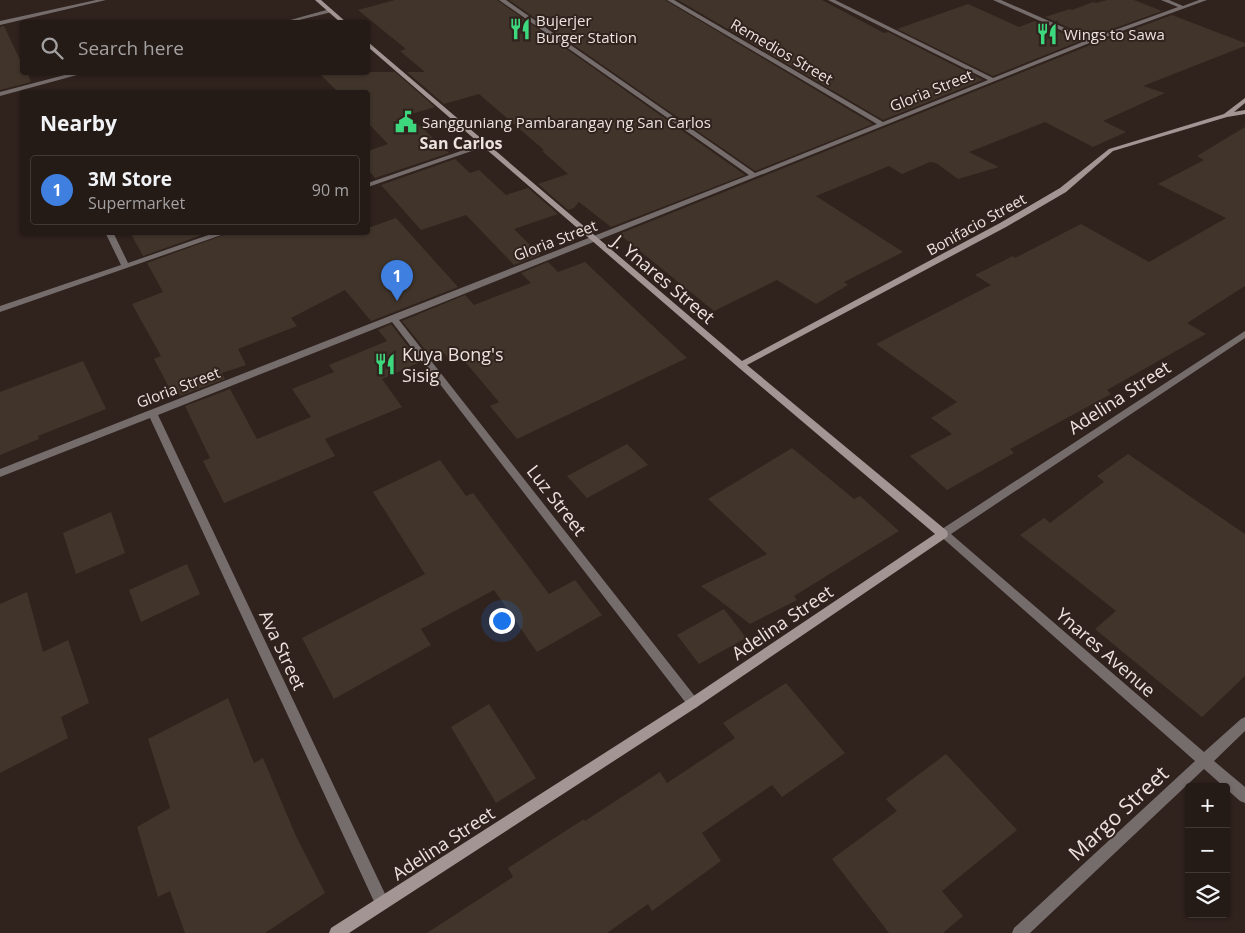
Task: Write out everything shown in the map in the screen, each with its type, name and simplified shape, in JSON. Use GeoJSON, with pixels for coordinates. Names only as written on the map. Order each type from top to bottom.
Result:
{"type":"FeatureCollection","features":[{"type":"Feature","properties":{"kind":"street"},"geometry":{"type":"LineString","coordinates":[[0,23],[103,0]]}},
{"type":"Feature","properties":{"kind":"street"},"geometry":{"type":"LineString","coordinates":[[318,0],[341,20]]}},
{"type":"Feature","properties":{"kind":"street"},"geometry":{"type":"LineString","coordinates":[[502,0],[754,176]]}},
{"type":"Feature","properties":{"kind":"street","name":"Remedios Street"},"geometry":{"type":"LineString","coordinates":[[670,0],[882,124]]}},
{"type":"Feature","properties":{"kind":"street"},"geometry":{"type":"LineString","coordinates":[[831,0],[993,80]]}},
{"type":"Feature","properties":{"kind":"street"},"geometry":{"type":"LineString","coordinates":[[996,0],[1090,41]]}},
{"type":"Feature","properties":{"kind":"street"},"geometry":{"type":"LineString","coordinates":[[1164,0],[1182,7]]}},
{"type":"Feature","properties":{"kind":"street","name":"Gloria Street"},"geometry":{"type":"LineString","coordinates":[[0,473],[594,240],[1090,41],[1204,0]]}},
{"type":"Feature","properties":{"kind":"street"},"geometry":{"type":"LineString","coordinates":[[294,20],[330,11]]}},
{"type":"Feature","properties":{"kind":"street","name":"J. Ynares Street"},"geometry":{"type":"LineString","coordinates":[[370,46],[594,240],[943,534]]}},
{"type":"Feature","properties":{"kind":"street"},"geometry":{"type":"LineString","coordinates":[[34,89],[76,75]]}},
{"type":"Feature","properties":{"kind":"street"},"geometry":{"type":"LineString","coordinates":[[0,94],[20,91]]}},
{"type":"Feature","properties":{"kind":"street","name":"Bonifacio Street"},"geometry":{"type":"LineString","coordinates":[[1226,115],[1245,100]]}},
{"type":"Feature","properties":{"kind":"street","name":"Bonifacio Street"},"geometry":{"type":"LineString","coordinates":[[741,365],[1003,225],[1063,190],[1111,150],[1226,115],[1245,112]]}},
{"type":"Feature","properties":{"kind":"street"},"geometry":{"type":"LineString","coordinates":[[370,184],[484,145]]}},
{"type":"Feature","properties":{"kind":"street"},"geometry":{"type":"LineString","coordinates":[[110,235],[126,266]]}},
{"type":"Feature","properties":{"kind":"street"},"geometry":{"type":"LineString","coordinates":[[0,309],[217,235]]}},
{"type":"Feature","properties":{"kind":"street","name":"Luz Street"},"geometry":{"type":"LineString","coordinates":[[393,318],[693,703]]}},
{"type":"Feature","properties":{"kind":"street","name":"Adelina Street"},"geometry":{"type":"LineString","coordinates":[[336,933],[693,703],[943,534],[1245,334]]}},
{"type":"Feature","properties":{"kind":"street","name":"Ava Street"},"geometry":{"type":"LineString","coordinates":[[152,412],[382,903]]}},
{"type":"Feature","properties":{"kind":"street","name":"Ynares Avenue"},"geometry":{"type":"LineString","coordinates":[[943,534],[1245,796]]}},
{"type":"Feature","properties":{"kind":"street","name":"Margo Street"},"geometry":{"type":"LineString","coordinates":[[1019,933],[1245,723]]}},
{"type":"Feature","properties":{"kind":"building"},"geometry":{"type":"Polygon","coordinates":[[[395,0],[497,0],[745,175],[611,227],[579,202],[574,208],[568,210],[538,184],[568,174],[542,151],[544,150],[479,94],[444,104],[407,72],[425,72],[400,51],[406,49],[358,10],[395,0]]]}},
{"type":"Feature","properties":{"kind":"building"},"geometry":{"type":"Polygon","coordinates":[[[509,0],[665,0],[873,124],[755,171],[509,0]]]}},
{"type":"Feature","properties":{"kind":"building"},"geometry":{"type":"Polygon","coordinates":[[[678,0],[822,0],[884,33],[888,32],[983,80],[883,120],[678,0]]]}},
{"type":"Feature","properties":{"kind":"building"},"geometry":{"type":"Polygon","coordinates":[[[1134,0],[1162,11],[1090,37],[1045,17],[1093,2],[1134,0]]]}},
{"type":"Feature","properties":{"kind":"building"},"geometry":{"type":"Polygon","coordinates":[[[968,4],[1019,27],[1035,21],[1080,41],[993,76],[897,29],[968,4]]]}},
{"type":"Feature","properties":{"kind":"building"},"geometry":{"type":"Polygon","coordinates":[[[1172,15],[1245,43],[1245,46],[1143,86],[1165,93],[1103,121],[1126,132],[1093,147],[1045,122],[969,152],[999,167],[958,179],[936,163],[930,162],[902,174],[889,166],[816,196],[903,252],[844,282],[848,285],[816,304],[777,280],[714,311],[619,234],[1093,44],[1172,15]]]}},
{"type":"Feature","properties":{"kind":"building"},"geometry":{"type":"Polygon","coordinates":[[[4,26],[20,60],[20,75],[28,75],[31,82],[0,90],[0,27],[4,26]]]}},
{"type":"Feature","properties":{"kind":"building"},"geometry":{"type":"Polygon","coordinates":[[[370,72],[395,72],[435,107],[408,115],[449,153],[375,178],[370,172],[370,150],[388,144],[370,125],[370,90],[336,90],[321,75],[370,75],[370,72]]]}},
{"type":"Feature","properties":{"kind":"building"},"geometry":{"type":"Polygon","coordinates":[[[1245,127],[1245,286],[1187,323],[1206,334],[1107,390],[1111,394],[1010,449],[1014,453],[947,490],[910,456],[952,434],[931,418],[957,402],[876,344],[991,285],[975,275],[1013,256],[1015,258],[1081,224],[1149,262],[1226,218],[1158,184],[1204,160],[1197,156],[1245,127]]]}},
{"type":"Feature","properties":{"kind":"building"},"geometry":{"type":"Polygon","coordinates":[[[455,159],[470,173],[479,170],[506,195],[528,188],[558,214],[514,229],[540,255],[514,265],[466,215],[421,230],[381,185],[455,159]]]}},
{"type":"Feature","properties":{"kind":"building"},"geometry":{"type":"Polygon","coordinates":[[[396,218],[458,287],[371,321],[345,290],[291,318],[297,326],[238,349],[246,365],[222,373],[225,379],[180,396],[177,389],[171,391],[154,359],[161,356],[132,304],[163,292],[147,263],[224,235],[370,235],[370,227],[396,218]]]}},
{"type":"Feature","properties":{"kind":"building"},"geometry":{"type":"Polygon","coordinates":[[[132,235],[202,235],[143,256],[132,235]]]}},
{"type":"Feature","properties":{"kind":"building"},"geometry":{"type":"Polygon","coordinates":[[[548,262],[558,272],[585,262],[687,358],[517,439],[490,406],[499,402],[461,357],[451,361],[443,352],[431,357],[402,321],[465,295],[474,305],[531,283],[521,273],[548,262]]]}},
{"type":"Feature","properties":{"kind":"building"},"geometry":{"type":"Polygon","coordinates":[[[391,324],[420,362],[382,379],[402,407],[325,439],[335,456],[224,503],[203,461],[210,458],[185,406],[230,389],[257,439],[311,417],[292,389],[334,372],[329,365],[387,341],[378,330],[391,324]]]}},
{"type":"Feature","properties":{"kind":"building"},"geometry":{"type":"Polygon","coordinates":[[[83,361],[106,409],[38,436],[39,439],[0,455],[0,392],[83,361]]]}},
{"type":"Feature","properties":{"kind":"building"},"geometry":{"type":"Polygon","coordinates":[[[627,444],[648,465],[587,498],[567,476],[627,444]]]}},
{"type":"Feature","properties":{"kind":"building"},"geometry":{"type":"Polygon","coordinates":[[[792,448],[854,499],[860,496],[899,531],[794,596],[797,600],[750,624],[701,586],[767,554],[708,499],[792,448]]]}},
{"type":"Feature","properties":{"kind":"building"},"geometry":{"type":"Polygon","coordinates":[[[1128,454],[1245,534],[1245,676],[1202,717],[1095,629],[1116,611],[1020,535],[1044,518],[1050,523],[1104,482],[1097,476],[1128,454]]]}},
{"type":"Feature","properties":{"kind":"building"},"geometry":{"type":"Polygon","coordinates":[[[440,460],[466,496],[473,493],[549,594],[575,580],[602,615],[537,652],[494,590],[421,629],[431,645],[334,699],[302,638],[425,574],[373,492],[440,460]]]}},
{"type":"Feature","properties":{"kind":"building"},"geometry":{"type":"Polygon","coordinates":[[[111,512],[125,553],[76,574],[63,533],[111,512]]]}},
{"type":"Feature","properties":{"kind":"building"},"geometry":{"type":"Polygon","coordinates":[[[187,564],[200,594],[141,622],[129,590],[187,564]]]}},
{"type":"Feature","properties":{"kind":"building"},"geometry":{"type":"Polygon","coordinates":[[[27,592],[43,652],[68,640],[89,703],[61,717],[68,738],[0,773],[0,604],[27,592]]]}},
{"type":"Feature","properties":{"kind":"building"},"geometry":{"type":"Polygon","coordinates":[[[724,609],[746,638],[699,664],[677,635],[724,609]]]}},
{"type":"Feature","properties":{"kind":"building"},"geometry":{"type":"Polygon","coordinates":[[[786,683],[845,753],[782,797],[772,785],[702,833],[721,861],[652,911],[648,904],[607,933],[427,933],[513,877],[508,868],[584,819],[585,821],[660,772],[667,783],[735,738],[723,723],[786,683]]]}},
{"type":"Feature","properties":{"kind":"building"},"geometry":{"type":"Polygon","coordinates":[[[228,698],[254,763],[263,758],[296,836],[325,893],[265,933],[185,933],[170,891],[158,897],[137,827],[170,808],[148,739],[228,698]]]}},
{"type":"Feature","properties":{"kind":"building"},"geometry":{"type":"Polygon","coordinates":[[[489,704],[536,778],[496,803],[451,727],[489,704]]]}},
{"type":"Feature","properties":{"kind":"building"},"geometry":{"type":"Polygon","coordinates":[[[946,754],[1017,830],[942,891],[963,916],[943,933],[889,933],[832,859],[897,811],[886,799],[946,754]]]}},
{"type":"Feature","properties":{"kind":"place","name":"Bujerjer Burger Station"},"geometry":{"type":"Point","coordinates":[520,29]}},
{"type":"Feature","properties":{"kind":"place","name":"Wings to Sawa"},"geometry":{"type":"Point","coordinates":[1047,34]}},
{"type":"Feature","properties":{"kind":"place","name":"Sangguniang Pambarangay ng San Carlos"},"geometry":{"type":"Point","coordinates":[406,122]}},
{"type":"Feature","properties":{"kind":"place","name":"3M Store"},"geometry":{"type":"Point","coordinates":[397,301]}},
{"type":"Feature","properties":{"kind":"place","name":"Kuya Bong's Sisig"},"geometry":{"type":"Point","coordinates":[385,364]}},
{"type":"Feature","properties":{"kind":"district","name":"San Carlos"},"geometry":{"type":"Point","coordinates":[461,143]}}]}
